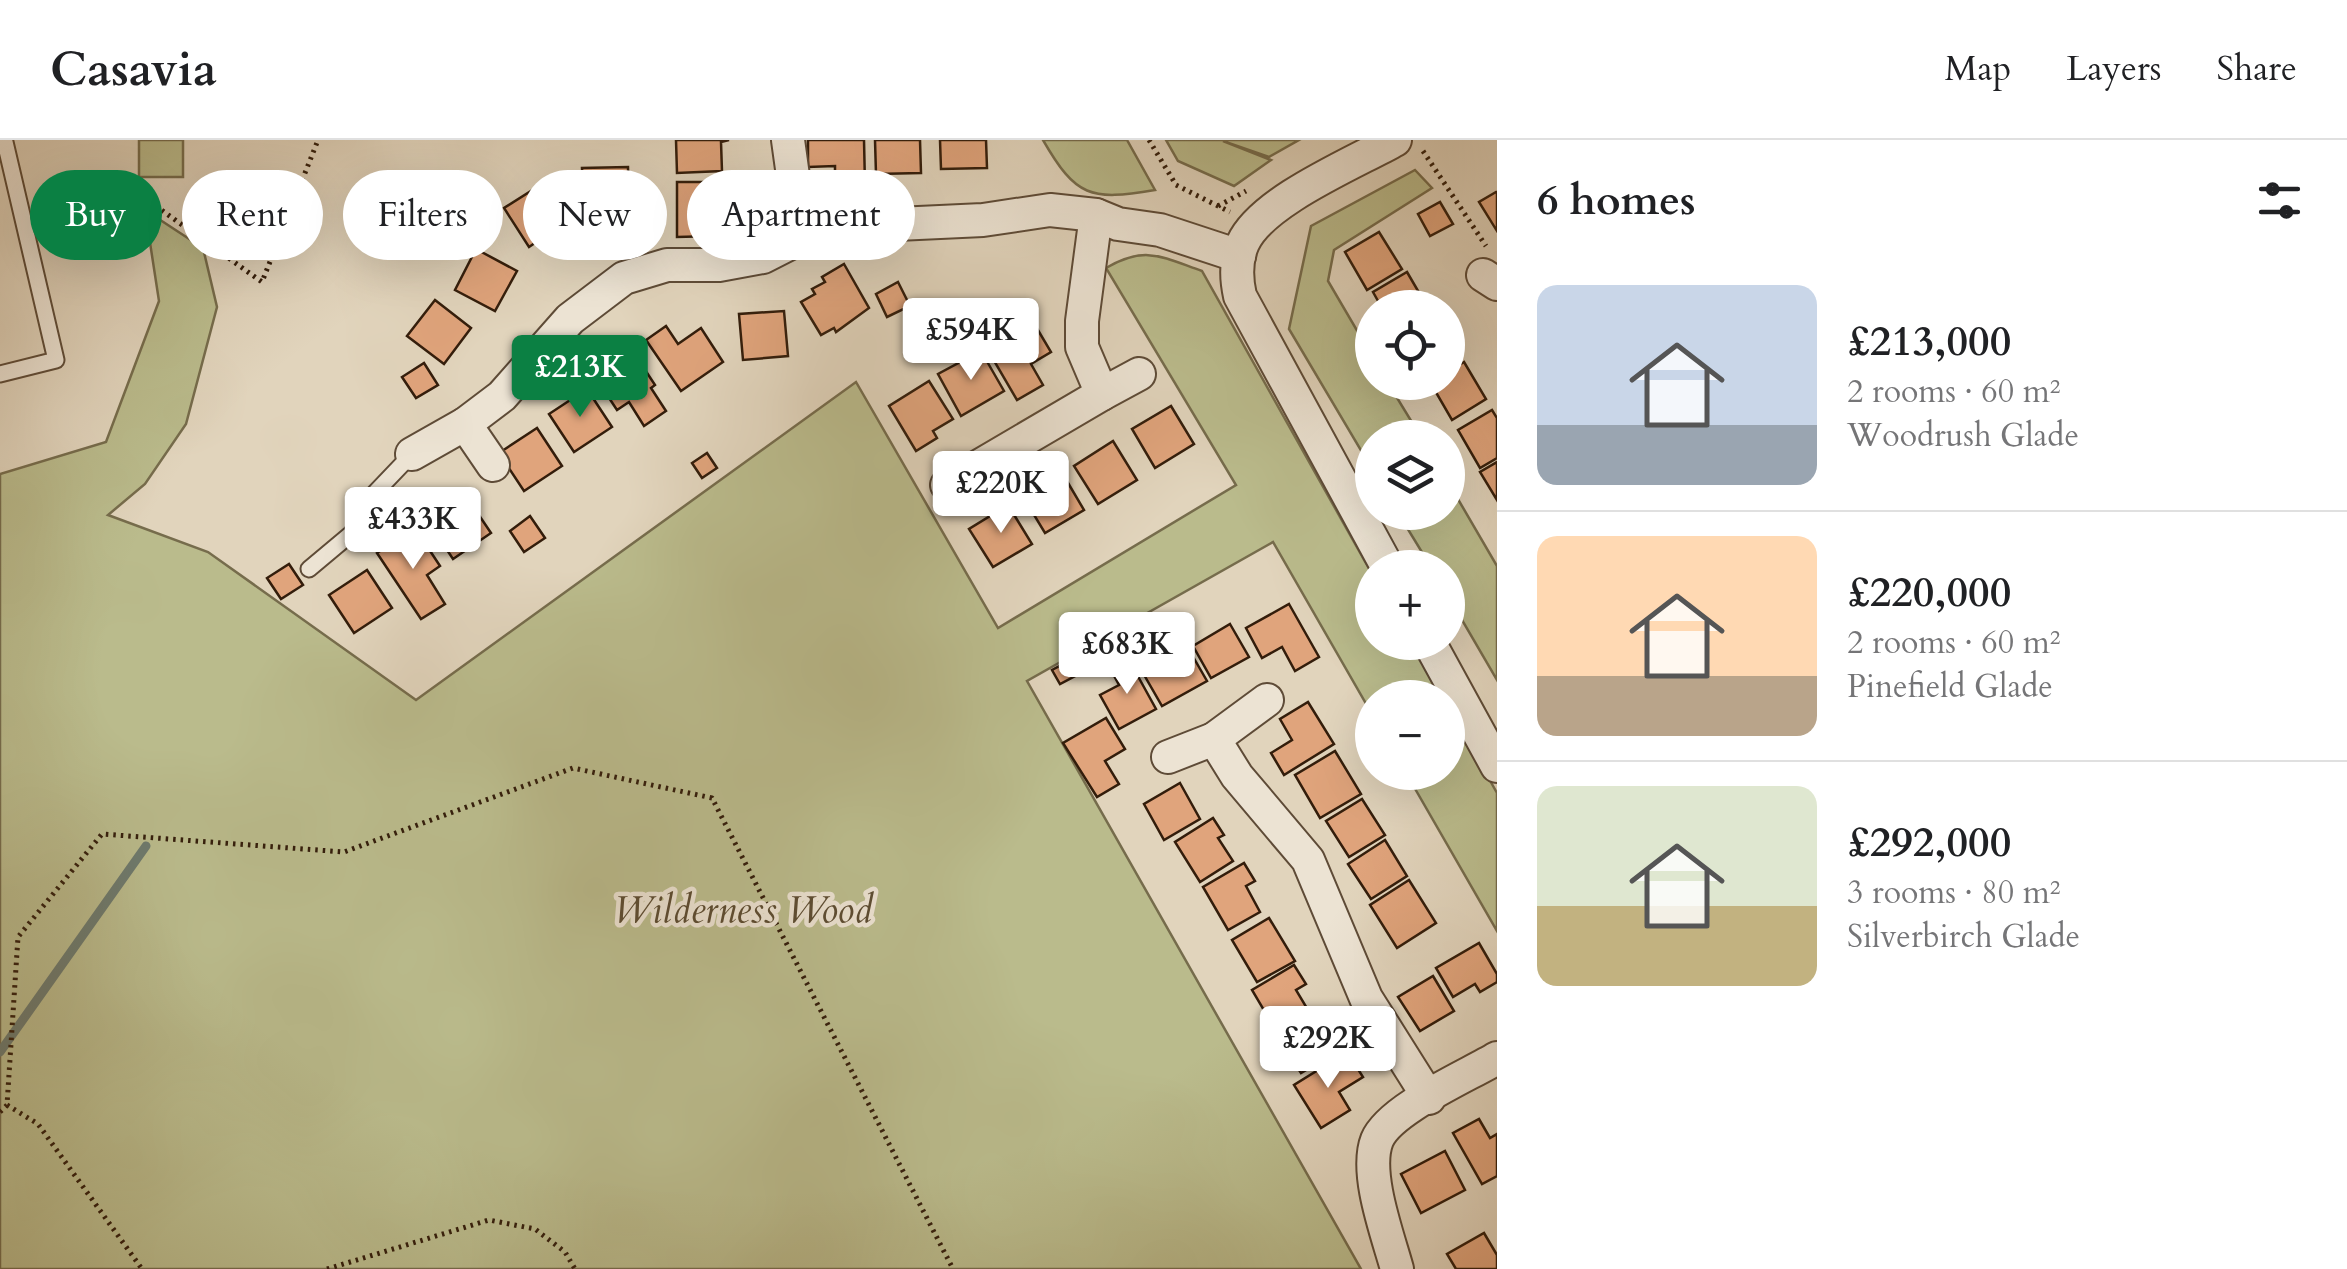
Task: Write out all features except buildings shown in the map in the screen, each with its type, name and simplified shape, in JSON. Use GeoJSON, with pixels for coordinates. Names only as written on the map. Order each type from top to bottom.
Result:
{"type":"FeatureCollection","features":[{"type":"Feature","properties":{"kind":"street"},"geometry":{"type":"LineString","coordinates":[[788,140],[792,170]]}},
{"type":"Feature","properties":{"kind":"street"},"geometry":{"type":"LineString","coordinates":[[1378,550],[1240,296],[1236,275],[1239,256],[1256,224],[1278,206],[1395,140]]}},
{"type":"Feature","properties":{"kind":"street"},"geometry":{"type":"LineString","coordinates":[[915,223],[983,220],[1050,210],[1096,215],[1118,224],[1160,230],[1239,256]]}},
{"type":"Feature","properties":{"kind":"street"},"geometry":{"type":"LineString","coordinates":[[1096,215],[1082,347],[1102,394]]}},
{"type":"Feature","properties":{"kind":"street"},"geometry":{"type":"LineString","coordinates":[[412,454],[465,424],[502,396],[570,319],[624,278],[667,265],[719,265],[746,260]]}},
{"type":"Feature","properties":{"kind":"street"},"geometry":{"type":"LineString","coordinates":[[947,485],[1139,374]]}},
{"type":"Feature","properties":{"kind":"street"},"geometry":{"type":"LineString","coordinates":[[465,424],[493,465]]}},
{"type":"Feature","properties":{"kind":"street"},"geometry":{"type":"LineString","coordinates":[[1439,660],[1497,766]]}},
{"type":"Feature","properties":{"kind":"street"},"geometry":{"type":"LineString","coordinates":[[1168,757],[1214,739],[1267,700]]}},
{"type":"Feature","properties":{"kind":"street"},"geometry":{"type":"LineString","coordinates":[[1214,739],[1237,776],[1308,860],[1366,998],[1429,1098]]}},
{"type":"Feature","properties":{"kind":"street"},"geometry":{"type":"LineString","coordinates":[[1397,1269],[1374,1171],[1377,1141],[1394,1118],[1497,1058]]}},
{"type":"Feature","properties":{"kind":"lane"},"geometry":{"type":"LineString","coordinates":[[0,144],[5,142],[56,360],[0,374]]}},
{"type":"Feature","properties":{"kind":"lane"},"geometry":{"type":"LineString","coordinates":[[309,569],[352,533],[370,498],[412,454]]}},
{"type":"Feature","properties":{"kind":"path"},"geometry":{"type":"LineString","coordinates":[[24,220],[139,194],[262,282],[318,140]]}},
{"type":"Feature","properties":{"kind":"path"},"geometry":{"type":"LineString","coordinates":[[1416,140],[1488,248],[1490,280]]}},
{"type":"Feature","properties":{"kind":"path"},"geometry":{"type":"LineString","coordinates":[[0,1112],[7,1105],[18,937],[102,834],[344,852],[573,768],[712,798],[954,1269]]}},
{"type":"Feature","properties":{"kind":"path"},"geometry":{"type":"LineString","coordinates":[[7,1105],[38,1124],[142,1269]]}},
{"type":"Feature","properties":{"kind":"path"},"geometry":{"type":"LineString","coordinates":[[327,1269],[488,1220],[535,1228],[564,1252],[575,1269]]}},
{"type":"Feature","properties":{"kind":"green space"},"geometry":{"type":"Polygon","coordinates":[[[139,140],[183,140],[182,177],[162,177],[162,170],[139,170],[139,140]]]}},
{"type":"Feature","properties":{"kind":"green space"},"geometry":{"type":"Polygon","coordinates":[[[1043,140],[1127,140],[1155,190],[1115,195],[1087,190],[1065,173],[1043,140]]]}},
{"type":"Feature","properties":{"kind":"green space"},"geometry":{"type":"Polygon","coordinates":[[[1166,140],[1299,140],[1269,157],[1223,141],[1271,160],[1234,186],[1178,161],[1166,140]]]}},
{"type":"Feature","properties":{"kind":"green space"},"geometry":{"type":"Polygon","coordinates":[[[1415,170],[1432,188],[1334,250],[1328,281],[1355,327],[1355,400],[1398,400],[1411,420],[1355,420],[1355,440],[1289,329],[1311,226],[1415,170]]]}},
{"type":"Feature","properties":{"kind":"green space","name":"Wilderness Wood"},"geometry":{"type":"Polygon","coordinates":[[[162,221],[182,234],[182,260],[206,260],[217,307],[186,424],[145,484],[108,515],[208,552],[416,700],[856,382],[998,628],[1236,485],[1106,268],[1143,255],[1202,271],[1359,550],[1355,550],[1355,660],[1421,660],[1432,680],[1355,680],[1355,684],[1273,542],[1027,681],[1361,1269],[0,1269],[0,474],[106,442],[159,301],[153,260],[162,260],[162,221]]]}},
{"type":"Feature","properties":{"kind":"green space"},"geometry":{"type":"Polygon","coordinates":[[[1465,511],[1497,566],[1497,680],[1465,625],[1465,550],[1421,550],[1408,530],[1465,530],[1465,511]]]}},
{"type":"Feature","properties":{"kind":"green space"},"geometry":{"type":"Polygon","coordinates":[[[1465,736],[1497,793],[1497,931],[1416,790],[1465,790],[1465,736]]]}},
{"type":"Feature","properties":{"kind":"waterway"},"geometry":{"type":"LineString","coordinates":[[0,1052],[146,846]]}}]}
